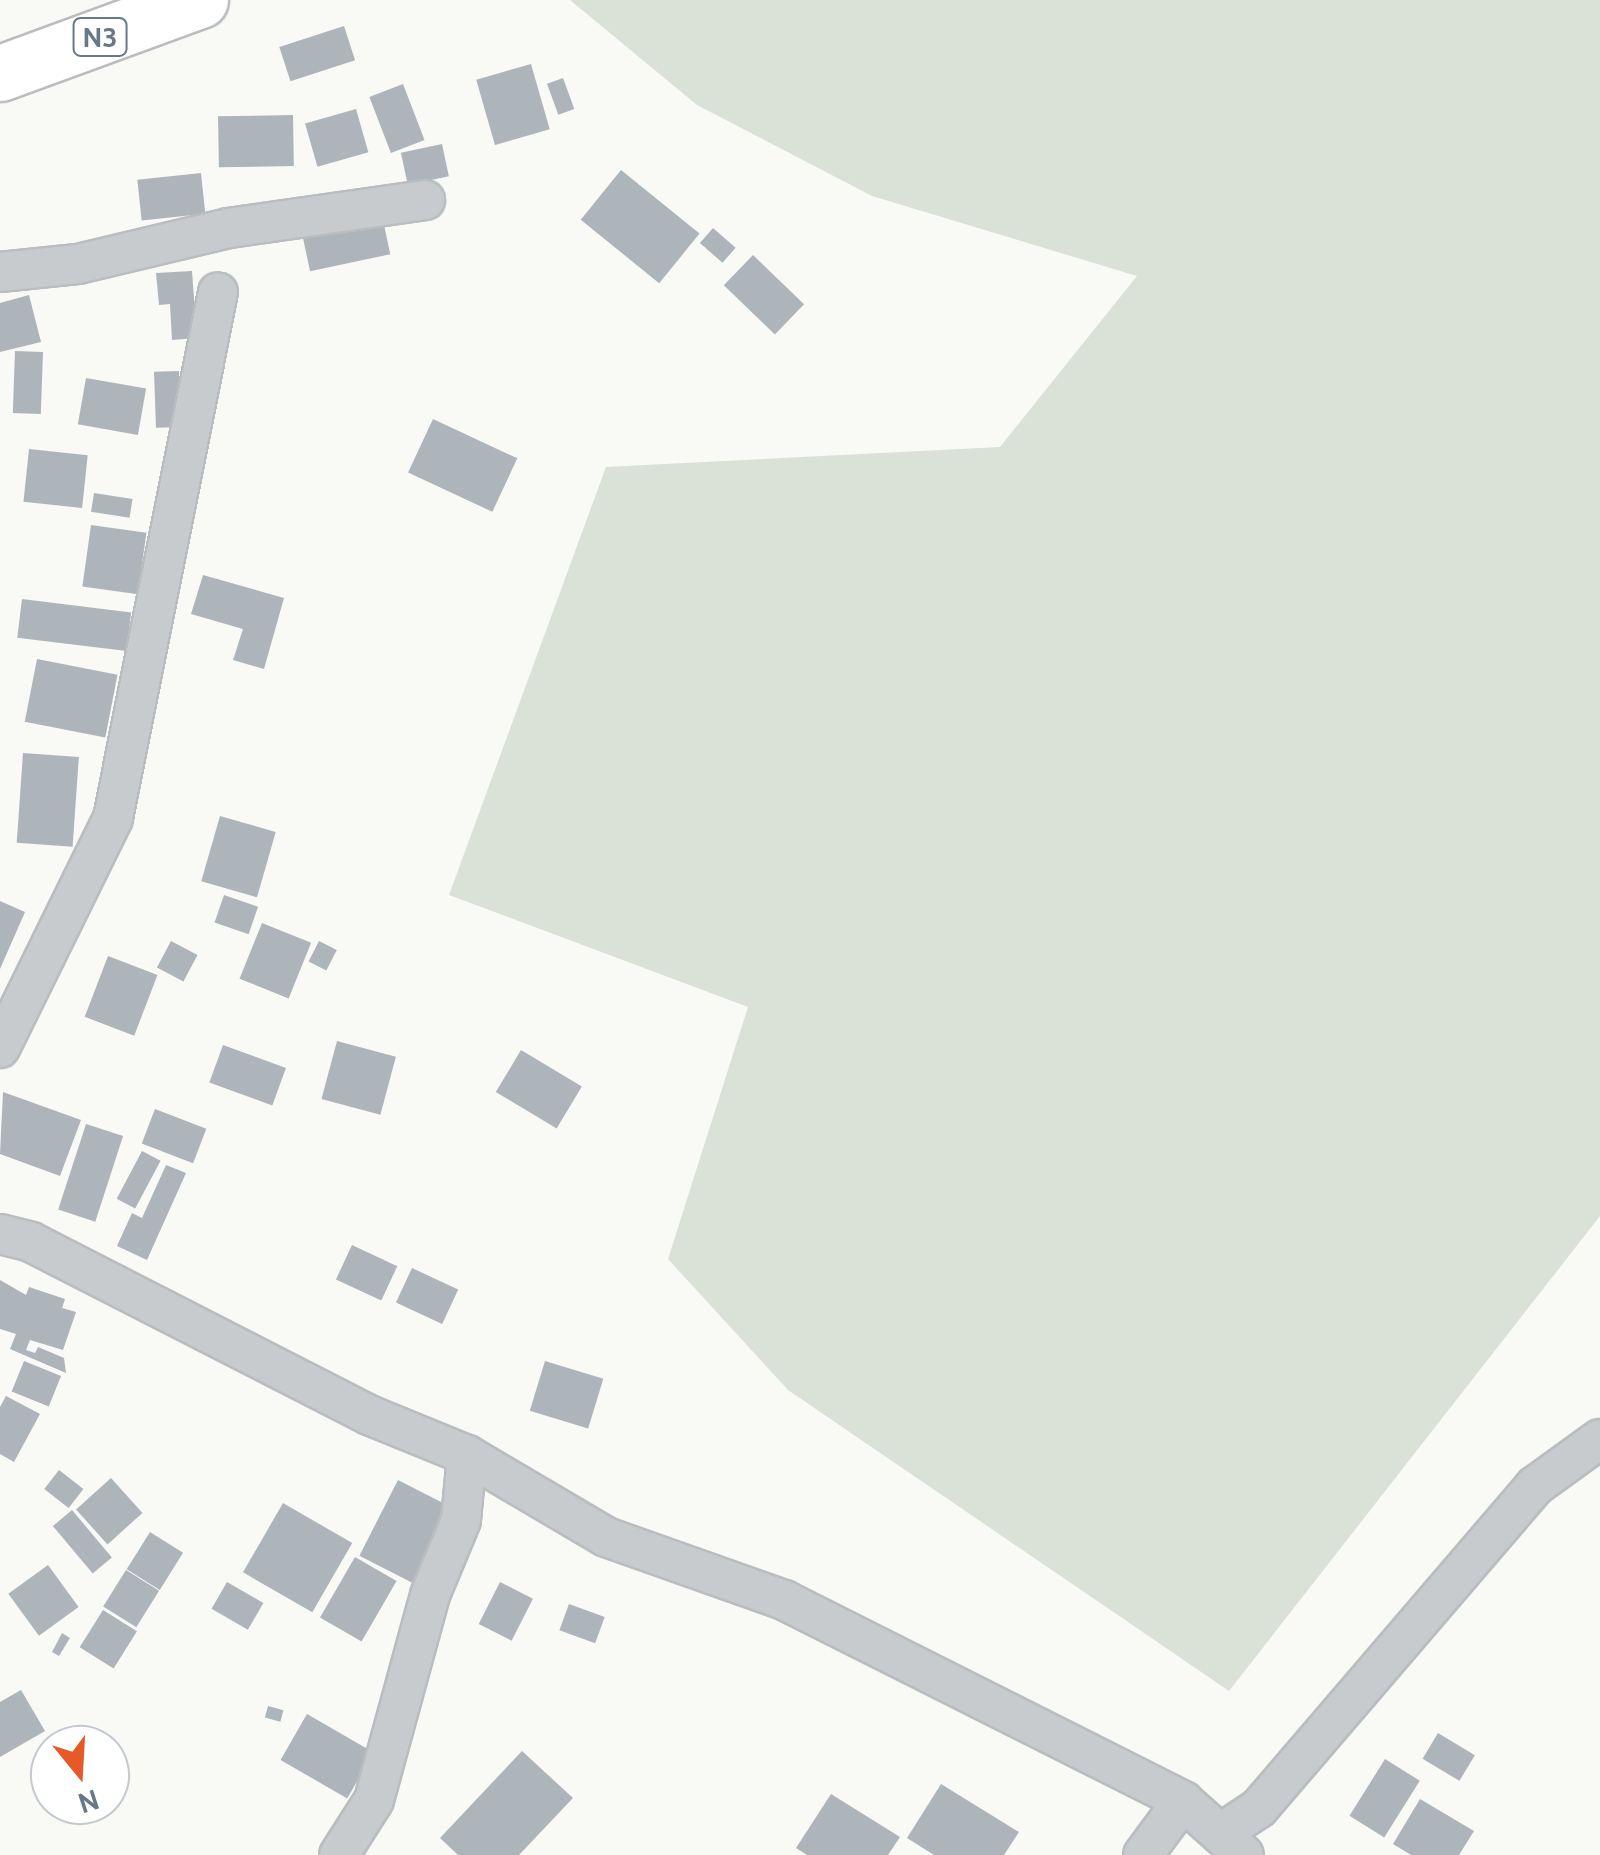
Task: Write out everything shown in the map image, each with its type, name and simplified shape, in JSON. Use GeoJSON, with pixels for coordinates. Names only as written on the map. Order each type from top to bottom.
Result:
{"type":"FeatureCollection","features":[{"type":"Feature","properties":{"kind":"highway","name":"N3"},"geometry":{"type":"LineString","coordinates":[[0,73],[200,0]]}},
{"type":"Feature","properties":{"kind":"street"},"geometry":{"type":"LineString","coordinates":[[0,272],[78,264],[229,228],[425,200]]}},
{"type":"Feature","properties":{"kind":"street"},"geometry":{"type":"LineString","coordinates":[[0,1048],[113,818],[218,292]]}},
{"type":"Feature","properties":{"kind":"street"},"geometry":{"type":"LineString","coordinates":[[0,1234],[30,1242],[369,1415],[467,1455],[606,1537],[784,1600],[1183,1801],[1232,1844],[1535,1486],[1600,1438]]}},
{"type":"Feature","properties":{"kind":"street"},"geometry":{"type":"LineString","coordinates":[[339,1855],[374,1800],[430,1594],[460,1520],[467,1455]]}},
{"type":"Feature","properties":{"kind":"street"},"geometry":{"type":"LineString","coordinates":[[1143,1855],[1183,1801]]}},
{"type":"Feature","properties":{"kind":"shaded area"},"geometry":{"type":"Polygon","coordinates":[[[570,0],[1600,0],[1600,1216],[1229,1691],[788,1390],[668,1259],[748,1007],[449,895],[606,467],[1000,447],[1137,276],[872,196],[697,105],[570,0]]]}},
{"type":"Feature","properties":{"kind":"building"},"geometry":{"type":"Polygon","coordinates":[[[344,26],[355,60],[290,81],[279,47],[344,26]]]}},
{"type":"Feature","properties":{"kind":"building"},"geometry":{"type":"Polygon","coordinates":[[[531,64],[550,129],[495,145],[476,80],[531,64]]]}},
{"type":"Feature","properties":{"kind":"building"},"geometry":{"type":"Polygon","coordinates":[[[563,78],[574,109],[558,115],[547,84],[563,78]]]}},
{"type":"Feature","properties":{"kind":"building"},"geometry":{"type":"Polygon","coordinates":[[[403,84],[425,140],[391,153],[369,97],[403,84]]]}},
{"type":"Feature","properties":{"kind":"building"},"geometry":{"type":"Polygon","coordinates":[[[356,109],[368,152],[317,167],[305,124],[356,109]]]}},
{"type":"Feature","properties":{"kind":"building"},"geometry":{"type":"Polygon","coordinates":[[[293,115],[294,166],[219,167],[218,116],[293,115]]]}},
{"type":"Feature","properties":{"kind":"building"},"geometry":{"type":"Polygon","coordinates":[[[442,144],[449,176],[408,185],[401,153],[442,144]]]}},
{"type":"Feature","properties":{"kind":"building"},"geometry":{"type":"Polygon","coordinates":[[[621,170],[699,234],[659,283],[581,220],[621,170]]]}},
{"type":"Feature","properties":{"kind":"building"},"geometry":{"type":"Polygon","coordinates":[[[201,173],[205,214],[142,220],[137,180],[201,173]]]}},
{"type":"Feature","properties":{"kind":"building"},"geometry":{"type":"Polygon","coordinates":[[[383,220],[390,254],[310,271],[303,237],[383,220]]]}},
{"type":"Feature","properties":{"kind":"building"},"geometry":{"type":"Polygon","coordinates":[[[713,228],[736,248],[723,263],[700,243],[713,228]]]}},
{"type":"Feature","properties":{"kind":"building"},"geometry":{"type":"Polygon","coordinates":[[[753,255],[804,304],[775,335],[724,285],[753,255]]]}},
{"type":"Feature","properties":{"kind":"building"},"geometry":{"type":"Polygon","coordinates":[[[192,271],[197,338],[172,340],[170,304],[159,305],[156,273],[192,271]]]}},
{"type":"Feature","properties":{"kind":"building"},"geometry":{"type":"Polygon","coordinates":[[[29,295],[41,342],[0,352],[0,303],[29,295]]]}},
{"type":"Feature","properties":{"kind":"building"},"geometry":{"type":"Polygon","coordinates":[[[15,351],[43,352],[41,414],[13,413],[15,351]]]}},
{"type":"Feature","properties":{"kind":"building"},"geometry":{"type":"Polygon","coordinates":[[[179,371],[181,427],[156,428],[154,372],[179,371]]]}},
{"type":"Feature","properties":{"kind":"building"},"geometry":{"type":"Polygon","coordinates":[[[86,378],[146,389],[138,435],[78,424],[86,378]]]}},
{"type":"Feature","properties":{"kind":"building"},"geometry":{"type":"Polygon","coordinates":[[[433,419],[517,458],[492,512],[408,472],[433,419]]]}},
{"type":"Feature","properties":{"kind":"building"},"geometry":{"type":"Polygon","coordinates":[[[29,449],[88,455],[82,508],[23,502],[29,449]]]}},
{"type":"Feature","properties":{"kind":"building"},"geometry":{"type":"Polygon","coordinates":[[[94,493],[133,499],[130,518],[91,512],[94,493]]]}},
{"type":"Feature","properties":{"kind":"building"},"geometry":{"type":"Polygon","coordinates":[[[91,525],[146,533],[138,594],[82,586],[91,525]]]}},
{"type":"Feature","properties":{"kind":"building"},"geometry":{"type":"Polygon","coordinates":[[[203,575],[284,598],[264,669],[233,660],[243,629],[191,614],[203,575]]]}},
{"type":"Feature","properties":{"kind":"building"},"geometry":{"type":"Polygon","coordinates":[[[22,599],[131,612],[126,651],[17,638],[22,599]]]}},
{"type":"Feature","properties":{"kind":"building"},"geometry":{"type":"Polygon","coordinates":[[[37,659],[117,675],[105,737],[25,722],[37,659]]]}},
{"type":"Feature","properties":{"kind":"building"},"geometry":{"type":"Polygon","coordinates":[[[23,753],[79,757],[73,847],[17,843],[23,753]]]}},
{"type":"Feature","properties":{"kind":"building"},"geometry":{"type":"Polygon","coordinates":[[[220,816],[276,832],[257,897],[201,881],[220,816]]]}},
{"type":"Feature","properties":{"kind":"building"},"geometry":{"type":"Polygon","coordinates":[[[224,895],[258,907],[249,934],[215,922],[224,895]]]}},
{"type":"Feature","properties":{"kind":"building"},"geometry":{"type":"Polygon","coordinates":[[[0,901],[25,912],[0,969],[0,901]]]}},
{"type":"Feature","properties":{"kind":"building"},"geometry":{"type":"Polygon","coordinates":[[[262,923],[311,943],[289,998],[240,979],[262,923]]]}},
{"type":"Feature","properties":{"kind":"building"},"geometry":{"type":"Polygon","coordinates":[[[171,941],[197,955],[183,982],[157,967],[171,941]]]}},
{"type":"Feature","properties":{"kind":"building"},"geometry":{"type":"Polygon","coordinates":[[[319,941],[337,950],[326,971],[309,961],[319,941]]]}},
{"type":"Feature","properties":{"kind":"building"},"geometry":{"type":"Polygon","coordinates":[[[108,956],[157,975],[134,1036],[85,1017],[108,956]]]}},
{"type":"Feature","properties":{"kind":"building"},"geometry":{"type":"Polygon","coordinates":[[[337,1041],[396,1057],[380,1115],[321,1099],[337,1041]]]}},
{"type":"Feature","properties":{"kind":"building"},"geometry":{"type":"Polygon","coordinates":[[[223,1045],[286,1068],[272,1106],[209,1083],[223,1045]]]}},
{"type":"Feature","properties":{"kind":"building"},"geometry":{"type":"Polygon","coordinates":[[[521,1050],[582,1087],[557,1129],[496,1092],[521,1050]]]}},
{"type":"Feature","properties":{"kind":"building"},"geometry":{"type":"Polygon","coordinates":[[[3,1092],[81,1120],[60,1176],[0,1154],[3,1092]]]}},
{"type":"Feature","properties":{"kind":"building"},"geometry":{"type":"Polygon","coordinates":[[[155,1109],[206,1129],[193,1163],[142,1144],[155,1109]]]}},
{"type":"Feature","properties":{"kind":"building"},"geometry":{"type":"Polygon","coordinates":[[[86,1124],[123,1136],[95,1222],[58,1210],[86,1124]]]}},
{"type":"Feature","properties":{"kind":"building"},"geometry":{"type":"Polygon","coordinates":[[[142,1151],[161,1161],[135,1209],[117,1199],[142,1151]]]}},
{"type":"Feature","properties":{"kind":"building"},"geometry":{"type":"Polygon","coordinates":[[[166,1165],[186,1173],[147,1260],[117,1246],[132,1213],[142,1218],[166,1165]]]}},
{"type":"Feature","properties":{"kind":"building"},"geometry":{"type":"Polygon","coordinates":[[[352,1245],[397,1266],[381,1301],[336,1279],[352,1245]]]}},
{"type":"Feature","properties":{"kind":"building"},"geometry":{"type":"Polygon","coordinates":[[[412,1268],[458,1290],[442,1324],[396,1302],[412,1268]]]}},
{"type":"Feature","properties":{"kind":"building"},"geometry":{"type":"Polygon","coordinates":[[[0,1280],[26,1295],[29,1287],[65,1299],[62,1308],[76,1312],[63,1350],[30,1340],[26,1350],[35,1353],[38,1347],[64,1358],[66,1373],[10,1349],[16,1334],[0,1329],[0,1280]]]}},
{"type":"Feature","properties":{"kind":"building"},"geometry":{"type":"Polygon","coordinates":[[[24,1361],[61,1376],[49,1407],[12,1392],[24,1361]]]}},
{"type":"Feature","properties":{"kind":"building"},"geometry":{"type":"Polygon","coordinates":[[[545,1361],[603,1379],[588,1429],[530,1411],[545,1361]]]}},
{"type":"Feature","properties":{"kind":"building"},"geometry":{"type":"Polygon","coordinates":[[[6,1396],[40,1414],[14,1462],[0,1454],[0,1407],[6,1396]]]}},
{"type":"Feature","properties":{"kind":"building"},"geometry":{"type":"Polygon","coordinates":[[[59,1470],[83,1489],[69,1508],[44,1489],[59,1470]]]}},
{"type":"Feature","properties":{"kind":"building"},"geometry":{"type":"Polygon","coordinates":[[[111,1478],[142,1513],[108,1544],[76,1509],[111,1478]]]}},
{"type":"Feature","properties":{"kind":"building"},"geometry":{"type":"Polygon","coordinates":[[[398,1480],[453,1508],[415,1584],[359,1556],[398,1480]]]}},
{"type":"Feature","properties":{"kind":"building"},"geometry":{"type":"Polygon","coordinates":[[[283,1503],[352,1543],[312,1612],[243,1572],[283,1503]]]}},
{"type":"Feature","properties":{"kind":"building"},"geometry":{"type":"Polygon","coordinates":[[[72,1510],[112,1557],[93,1574],[53,1526],[72,1510]]]}},
{"type":"Feature","properties":{"kind":"building"},"geometry":{"type":"Polygon","coordinates":[[[150,1532],[183,1553],[160,1590],[127,1569],[150,1532]]]}},
{"type":"Feature","properties":{"kind":"building"},"geometry":{"type":"Polygon","coordinates":[[[355,1557],[397,1581],[362,1642],[320,1618],[355,1557]]]}},
{"type":"Feature","properties":{"kind":"building"},"geometry":{"type":"Polygon","coordinates":[[[48,1565],[79,1607],[39,1636],[8,1594],[48,1565]]]}},
{"type":"Feature","properties":{"kind":"building"},"geometry":{"type":"Polygon","coordinates":[[[126,1570],[159,1591],[136,1627],[103,1606],[126,1570]]]}},
{"type":"Feature","properties":{"kind":"building"},"geometry":{"type":"Polygon","coordinates":[[[227,1582],[263,1603],[248,1630],[212,1609],[227,1582]]]}},
{"type":"Feature","properties":{"kind":"building"},"geometry":{"type":"Polygon","coordinates":[[[500,1582],[533,1599],[512,1641],[479,1624],[500,1582]]]}},
{"type":"Feature","properties":{"kind":"building"},"geometry":{"type":"Polygon","coordinates":[[[569,1604],[605,1617],[595,1643],[559,1630],[569,1604]]]}},
{"type":"Feature","properties":{"kind":"building"},"geometry":{"type":"Polygon","coordinates":[[[103,1610],[137,1631],[114,1669],[80,1647],[103,1610]]]}},
{"type":"Feature","properties":{"kind":"building"},"geometry":{"type":"Polygon","coordinates":[[[62,1633],[70,1638],[59,1656],[52,1652],[62,1633]]]}},
{"type":"Feature","properties":{"kind":"building"},"geometry":{"type":"Polygon","coordinates":[[[21,1690],[41,1725],[30,1725],[30,1740],[0,1757],[0,1702],[21,1690]]]}},
{"type":"Feature","properties":{"kind":"building"},"geometry":{"type":"Polygon","coordinates":[[[268,1706],[283,1710],[280,1722],[265,1718],[268,1706]]]}},
{"type":"Feature","properties":{"kind":"building"},"geometry":{"type":"Polygon","coordinates":[[[307,1714],[374,1752],[347,1798],[280,1760],[307,1714]]]}},
{"type":"Feature","properties":{"kind":"building"},"geometry":{"type":"Polygon","coordinates":[[[1438,1733],[1475,1755],[1459,1781],[1423,1759],[1438,1733]]]}},
{"type":"Feature","properties":{"kind":"building"},"geometry":{"type":"Polygon","coordinates":[[[522,1751],[573,1798],[519,1855],[458,1855],[440,1838],[522,1751]]]}},
{"type":"Feature","properties":{"kind":"building"},"geometry":{"type":"Polygon","coordinates":[[[1385,1759],[1420,1781],[1384,1838],[1349,1816],[1385,1759]]]}},
{"type":"Feature","properties":{"kind":"building"},"geometry":{"type":"Polygon","coordinates":[[[941,1784],[1019,1832],[1004,1855],[934,1855],[907,1838],[941,1784]]]}},
{"type":"Feature","properties":{"kind":"building"},"geometry":{"type":"Polygon","coordinates":[[[831,1794],[900,1837],[888,1855],[807,1855],[796,1848],[831,1794]]]}},
{"type":"Feature","properties":{"kind":"building"},"geometry":{"type":"Polygon","coordinates":[[[1420,1799],[1474,1831],[1459,1855],[1411,1855],[1393,1844],[1420,1799]]]}}]}
